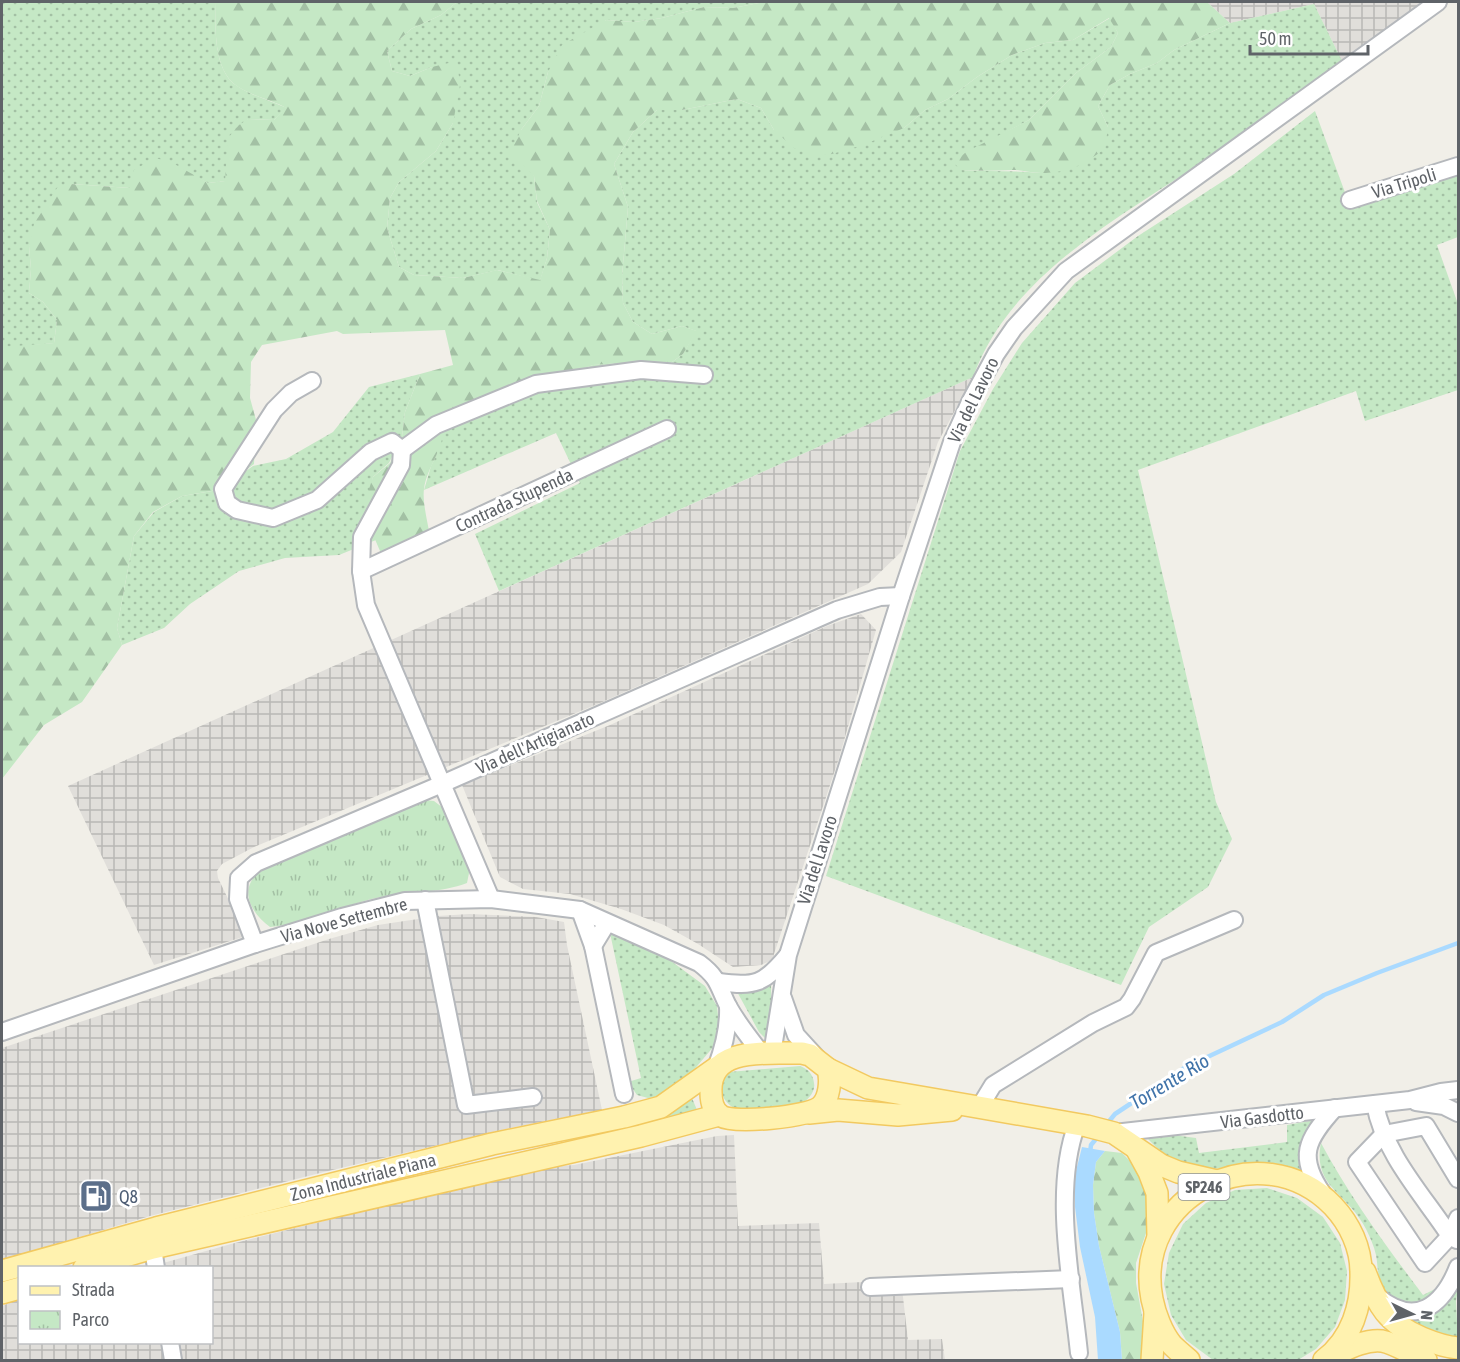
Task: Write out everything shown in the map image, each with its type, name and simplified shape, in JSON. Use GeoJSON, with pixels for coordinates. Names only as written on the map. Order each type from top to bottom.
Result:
{"type":"FeatureCollection","features":[{"type":"Feature","properties":{"kind":"main road","name":"Zona Industriale Piana"},"geometry":{"type":"LineString","coordinates":[[20,1266],[156,1228],[482,1147],[661,1107],[729,1058],[802,1053],[810,1055],[825,1066],[868,1088],[979,1108]]}},
{"type":"Feature","properties":{"kind":"main road"},"geometry":{"type":"LineString","coordinates":[[809,1113],[821,1106],[826,1096],[829,1086],[825,1066]]}},
{"type":"Feature","properties":{"kind":"main road"},"geometry":{"type":"LineString","coordinates":[[716,1068],[710,1087],[711,1098],[719,1115],[729,1119],[740,1120],[838,1110],[898,1115],[979,1108],[1082,1125],[1114,1133],[1161,1165],[1178,1172],[1217,1180]]}},
{"type":"Feature","properties":{"kind":"main road","name":"Zona Industriale Piana"},"geometry":{"type":"LineString","coordinates":[[98,1266],[154,1258],[719,1115]]}},
{"type":"Feature","properties":{"kind":"main road"},"geometry":{"type":"LineString","coordinates":[[1135,1146],[1157,1193],[1158,1238]]}},
{"type":"Feature","properties":{"kind":"main road","name":"SP246"},"geometry":{"type":"LineString","coordinates":[[1152,1360],[1155,1313],[1150,1288],[1151,1263],[1158,1238],[1172,1214],[1192,1194],[1217,1180],[1239,1174],[1263,1173],[1286,1177],[1308,1186],[1327,1200],[1337,1210],[1358,1249],[1362,1289],[1356,1314],[1345,1338],[1326,1359]]}},
{"type":"Feature","properties":{"kind":"main road"},"geometry":{"type":"LineString","coordinates":[[1361,1263],[1372,1292],[1384,1312],[1395,1324],[1435,1344],[1458,1348]]}},
{"type":"Feature","properties":{"kind":"main road","name":"Zona Industriale Piana"},"geometry":{"type":"LineString","coordinates":[[2,1271],[18,1267]]}},
{"type":"Feature","properties":{"kind":"main road"},"geometry":{"type":"LineString","coordinates":[[2,1293],[18,1289]]}},
{"type":"Feature","properties":{"kind":"main road","name":"SP246"},"geometry":{"type":"LineString","coordinates":[[1155,1313],[1171,1343],[1189,1360]]}},
{"type":"Feature","properties":{"kind":"main road"},"geometry":{"type":"LineString","coordinates":[[1326,1359],[1355,1345],[1383,1341],[1426,1360]]}},
{"type":"Feature","properties":{"kind":"street","name":"Via del Lavoro"},"geometry":{"type":"LineString","coordinates":[[767,1054],[788,955],[901,596],[952,442],[996,354],[1014,328],[1066,271],[1438,2]]}},
{"type":"Feature","properties":{"kind":"street","name":"Via Tripoli"},"geometry":{"type":"LineString","coordinates":[[1350,200],[1458,166]]}},
{"type":"Feature","properties":{"kind":"street"},"geometry":{"type":"LineString","coordinates":[[491,899],[366,605],[361,571],[362,537],[401,465],[402,450],[436,425],[536,384],[641,370],[704,375]]}},
{"type":"Feature","properties":{"kind":"street"},"geometry":{"type":"LineString","coordinates":[[312,381],[291,393],[274,410],[223,489],[227,503],[237,510],[273,518],[317,500],[371,452],[392,442],[402,450]]}},
{"type":"Feature","properties":{"kind":"street","name":"Contrada Stupenda"},"geometry":{"type":"LineString","coordinates":[[361,571],[667,429]]}},
{"type":"Feature","properties":{"kind":"street","name":"Via dell'Artigianato"},"geometry":{"type":"LineString","coordinates":[[255,944],[238,899],[239,878],[256,863],[442,784],[837,610],[880,597],[901,596]]}},
{"type":"Feature","properties":{"kind":"street","name":"Via Nove Settembre"},"geometry":{"type":"LineString","coordinates":[[2,1032],[255,944],[353,914],[405,901],[491,899],[580,910],[699,963],[719,982],[728,1005],[745,1033],[767,1054]]}},
{"type":"Feature","properties":{"kind":"street"},"geometry":{"type":"LineString","coordinates":[[425,900],[466,1105],[533,1097]]}},
{"type":"Feature","properties":{"kind":"street"},"geometry":{"type":"LineString","coordinates":[[580,910],[593,946],[624,1094],[620,1118]]}},
{"type":"Feature","properties":{"kind":"street"},"geometry":{"type":"LineString","coordinates":[[979,1108],[993,1085],[1092,1023],[1126,1007],[1155,953],[1234,920]]}},
{"type":"Feature","properties":{"kind":"street"},"geometry":{"type":"LineString","coordinates":[[593,946],[608,922]]}},
{"type":"Feature","properties":{"kind":"street"},"geometry":{"type":"LineString","coordinates":[[719,982],[752,984],[772,974],[788,955]]}},
{"type":"Feature","properties":{"kind":"street","name":"Via del Lavoro"},"geometry":{"type":"LineString","coordinates":[[782,989],[785,1007],[796,1035],[825,1066]]}},
{"type":"Feature","properties":{"kind":"street","name":"Via Nove Settembre"},"geometry":{"type":"LineString","coordinates":[[716,1068],[727,1032],[728,1005]]}},
{"type":"Feature","properties":{"kind":"street","name":"Via Gasdotto"},"geometry":{"type":"LineString","coordinates":[[1114,1133],[1410,1100],[1458,1090]]}},
{"type":"Feature","properties":{"kind":"street"},"geometry":{"type":"LineString","coordinates":[[624,1094],[633,1105],[645,1111]]}},
{"type":"Feature","properties":{"kind":"street","name":"Via Gasdotto"},"geometry":{"type":"LineString","coordinates":[[1410,1100],[1444,1106],[1458,1113]]}},
{"type":"Feature","properties":{"kind":"street"},"geometry":{"type":"LineString","coordinates":[[1375,1104],[1379,1125],[1395,1155],[1454,1238]]}},
{"type":"Feature","properties":{"kind":"street"},"geometry":{"type":"LineString","coordinates":[[1327,1200],[1311,1176],[1307,1160],[1310,1141],[1322,1122],[1335,1108]]}},
{"type":"Feature","properties":{"kind":"street"},"geometry":{"type":"LineString","coordinates":[[1079,1353],[1065,1201],[1066,1160],[1082,1125]]}},
{"type":"Feature","properties":{"kind":"street"},"geometry":{"type":"LineString","coordinates":[[1458,1179],[1426,1126],[1384,1134],[1357,1162],[1425,1263],[1454,1238],[1458,1218]]}},
{"type":"Feature","properties":{"kind":"street"},"geometry":{"type":"LineString","coordinates":[[1372,1292],[1393,1308],[1405,1311],[1430,1308],[1441,1298],[1452,1282],[1458,1267]]}},
{"type":"Feature","properties":{"kind":"street"},"geometry":{"type":"LineString","coordinates":[[870,1287],[1071,1279]]}},
{"type":"Feature","properties":{"kind":"street"},"geometry":{"type":"LineString","coordinates":[[170,1344],[173,1360]]}},
{"type":"Feature","properties":{"kind":"shaded area"},"geometry":{"type":"Polygon","coordinates":[[[1207,2],[1424,2],[1342,61],[1314,4],[1230,23],[1207,2]]]}},
{"type":"Feature","properties":{"kind":"shaded area"},"geometry":{"type":"Polygon","coordinates":[[[973,377],[938,442],[901,552],[868,584],[600,703],[254,847],[222,864],[217,871],[218,878],[246,936],[154,965],[68,786],[973,377]]]}},
{"type":"Feature","properties":{"kind":"shaded area"},"geometry":{"type":"Polygon","coordinates":[[[861,614],[876,630],[839,758],[772,960],[761,965],[733,967],[664,925],[570,894],[523,889],[500,877],[462,785],[610,725],[827,626],[861,614]]]}},
{"type":"Feature","properties":{"kind":"shaded area"},"geometry":{"type":"Polygon","coordinates":[[[469,914],[536,917],[564,922],[602,1110],[510,1128],[324,1172],[150,1216],[2,1260],[2,1048],[329,939],[378,925],[469,914]]]}},
{"type":"Feature","properties":{"kind":"shaded area"},"geometry":{"type":"Polygon","coordinates":[[[734,1135],[738,1226],[819,1223],[824,1284],[901,1280],[908,1340],[942,1339],[945,1360],[2,1360],[2,1306],[12,1302],[18,1300],[18,1344],[213,1344],[213,1266],[153,1266],[231,1244],[544,1167],[574,1165],[717,1136],[734,1135]]]}},
{"type":"Feature","properties":{"kind":"green space"},"geometry":{"type":"Polygon","coordinates":[[[2,2],[215,2],[217,44],[221,65],[226,74],[243,90],[287,108],[274,120],[248,119],[227,169],[226,181],[208,183],[191,175],[130,188],[71,184],[29,246],[31,269],[29,293],[43,302],[57,320],[54,343],[6,348],[2,347],[2,2]]]}},
{"type":"Feature","properties":{"kind":"green space"},"geometry":{"type":"Polygon","coordinates":[[[215,2],[457,2],[441,15],[411,29],[387,51],[392,71],[410,76],[432,67],[457,61],[460,85],[453,123],[436,151],[399,182],[390,198],[387,228],[399,267],[414,275],[463,278],[497,270],[540,280],[547,258],[550,230],[537,201],[534,176],[510,153],[521,130],[539,106],[548,72],[562,45],[606,20],[634,22],[662,18],[704,7],[733,8],[759,3],[782,2],[1207,2],[1230,23],[1174,50],[1157,63],[1110,85],[1098,106],[1108,127],[1105,148],[1090,159],[1067,170],[1041,173],[1013,170],[961,170],[954,163],[966,152],[1029,120],[1076,73],[1111,47],[1118,33],[1109,18],[1073,40],[1045,43],[1012,55],[948,99],[925,110],[904,128],[863,145],[832,154],[815,156],[794,148],[774,130],[761,108],[737,99],[682,110],[657,110],[633,132],[614,164],[628,207],[622,276],[623,303],[633,322],[652,334],[682,326],[697,331],[683,354],[664,368],[622,363],[593,365],[489,402],[443,425],[439,450],[424,489],[431,542],[386,565],[365,516],[368,492],[373,477],[390,463],[402,437],[405,412],[420,374],[453,365],[445,330],[343,334],[337,331],[262,345],[251,362],[250,398],[256,420],[254,464],[229,483],[212,491],[182,496],[153,512],[134,536],[117,628],[122,645],[82,702],[44,725],[2,779],[2,347],[54,343],[57,320],[43,302],[29,293],[31,269],[29,246],[34,224],[57,188],[71,184],[130,188],[134,170],[155,158],[171,162],[208,183],[225,181],[228,138],[239,125],[248,119],[274,120],[286,108],[244,90],[232,82],[226,74],[221,65],[217,44],[215,2]]]}},
{"type":"Feature","properties":{"kind":"green space"},"geometry":{"type":"Polygon","coordinates":[[[457,2],[782,2],[759,3],[733,8],[704,7],[662,18],[634,22],[606,20],[548,72],[539,106],[521,130],[534,176],[537,202],[550,230],[547,258],[540,281],[498,270],[463,278],[414,275],[399,267],[387,228],[390,198],[399,182],[436,151],[453,123],[432,67],[410,76],[392,71],[387,51],[411,29],[441,15],[457,2]]]}},
{"type":"Feature","properties":{"kind":"green space"},"geometry":{"type":"Polygon","coordinates":[[[1314,4],[1342,61],[1217,152],[1111,222],[1044,275],[1015,305],[991,339],[973,377],[499,591],[475,534],[580,483],[556,433],[424,490],[436,456],[442,425],[489,402],[593,365],[622,363],[664,368],[683,354],[696,331],[682,326],[652,334],[633,322],[623,303],[622,276],[628,207],[614,164],[633,132],[657,110],[682,110],[737,99],[761,108],[774,130],[904,128],[925,110],[948,99],[1012,55],[1045,43],[1073,40],[1110,18],[1118,33],[1111,47],[1076,73],[1029,120],[999,136],[961,170],[1040,173],[1108,127],[1098,106],[1110,85],[1157,63],[1174,50],[1230,23],[1314,4]]]}},
{"type":"Feature","properties":{"kind":"green space"},"geometry":{"type":"Polygon","coordinates":[[[1315,111],[1350,206],[1458,171],[1458,237],[1437,245],[1458,304],[1458,390],[1365,421],[1356,391],[1138,470],[1216,802],[1232,839],[1208,887],[1149,927],[1121,985],[826,876],[960,451],[993,389],[1022,343],[1075,283],[1138,236],[1234,174],[1315,111]]]}},
{"type":"Feature","properties":{"kind":"green space"},"geometry":{"type":"Polygon","coordinates":[[[420,374],[405,412],[402,437],[389,463],[373,477],[365,516],[376,540],[339,555],[285,558],[239,571],[190,604],[164,628],[122,645],[117,628],[134,536],[154,512],[182,496],[212,491],[229,483],[253,466],[286,459],[333,432],[369,387],[420,374]]]}},
{"type":"Feature","properties":{"kind":"green space"},"geometry":{"type":"Polygon","coordinates":[[[424,800],[434,801],[447,811],[470,868],[467,883],[446,889],[376,898],[310,919],[270,927],[252,907],[248,893],[249,885],[260,871],[424,800]]]}},
{"type":"Feature","properties":{"kind":"green space"},"geometry":{"type":"Polygon","coordinates":[[[610,933],[617,934],[671,961],[705,986],[717,1006],[719,1026],[715,1045],[692,1072],[658,1097],[648,1098],[637,1095],[628,1082],[641,1078],[610,933]]]}},
{"type":"Feature","properties":{"kind":"green space"},"geometry":{"type":"Polygon","coordinates":[[[771,984],[772,1035],[766,1039],[759,1032],[735,988],[756,990],[771,984]]]}},
{"type":"Feature","properties":{"kind":"green space"},"geometry":{"type":"Polygon","coordinates":[[[800,1066],[811,1074],[814,1090],[805,1101],[799,1104],[736,1109],[728,1104],[722,1094],[721,1080],[729,1072],[800,1066]]]}},
{"type":"Feature","properties":{"kind":"green space"},"geometry":{"type":"Polygon","coordinates":[[[692,1098],[697,1110],[638,1130],[567,1142],[566,1137],[662,1117],[692,1098]]]}},
{"type":"Feature","properties":{"kind":"green space"},"geometry":{"type":"Polygon","coordinates":[[[1316,1120],[1302,1171],[1261,1162],[1206,1170],[1184,1166],[1161,1152],[1145,1136],[1173,1135],[1196,1138],[1199,1153],[1287,1142],[1287,1125],[1316,1120]]]}},
{"type":"Feature","properties":{"kind":"green space"},"geometry":{"type":"Polygon","coordinates":[[[1321,1143],[1356,1202],[1423,1295],[1437,1288],[1433,1298],[1409,1306],[1385,1290],[1380,1280],[1374,1248],[1366,1229],[1359,1217],[1333,1189],[1322,1170],[1321,1143]]]}},
{"type":"Feature","properties":{"kind":"green space"},"geometry":{"type":"Polygon","coordinates":[[[1105,1151],[1122,1153],[1144,1175],[1150,1203],[1146,1233],[1136,1263],[1136,1283],[1146,1338],[1143,1360],[1122,1360],[1120,1332],[1099,1246],[1093,1185],[1096,1162],[1105,1151]]]}},
{"type":"Feature","properties":{"kind":"green space"},"geometry":{"type":"Polygon","coordinates":[[[1267,1188],[1297,1198],[1323,1217],[1340,1243],[1347,1271],[1345,1300],[1335,1327],[1316,1349],[1298,1360],[1213,1360],[1186,1340],[1171,1315],[1164,1284],[1169,1253],[1183,1224],[1206,1203],[1235,1190],[1267,1188]]]}},
{"type":"Feature","properties":{"kind":"green space"},"geometry":{"type":"Polygon","coordinates":[[[1458,1289],[1456,1301],[1458,1341],[1442,1339],[1395,1313],[1425,1315],[1431,1313],[1444,1305],[1458,1289]]]}},
{"type":"Feature","properties":{"kind":"water","name":"Torrente Rio"},"geometry":{"type":"Polygon","coordinates":[[[1082,1147],[1105,1151],[1096,1162],[1093,1185],[1094,1213],[1099,1246],[1120,1332],[1122,1360],[1098,1360],[1095,1317],[1080,1247],[1075,1207],[1075,1175],[1082,1147]]]}},
{"type":"Feature","properties":{"kind":"waterway","name":"Torrente Rio"},"geometry":{"type":"LineString","coordinates":[[1106,1125],[1115,1114],[1186,1067],[1282,1022],[1324,995],[1458,943]]}},
{"type":"Feature","properties":{"kind":"waterway","name":"Torrente Rio"},"geometry":{"type":"LineString","coordinates":[[1090,1153],[1091,1145],[1100,1134]]}},
{"type":"Feature","properties":{"kind":"place","name":"Q8"},"geometry":{"type":"Point","coordinates":[96,1196]}}]}
